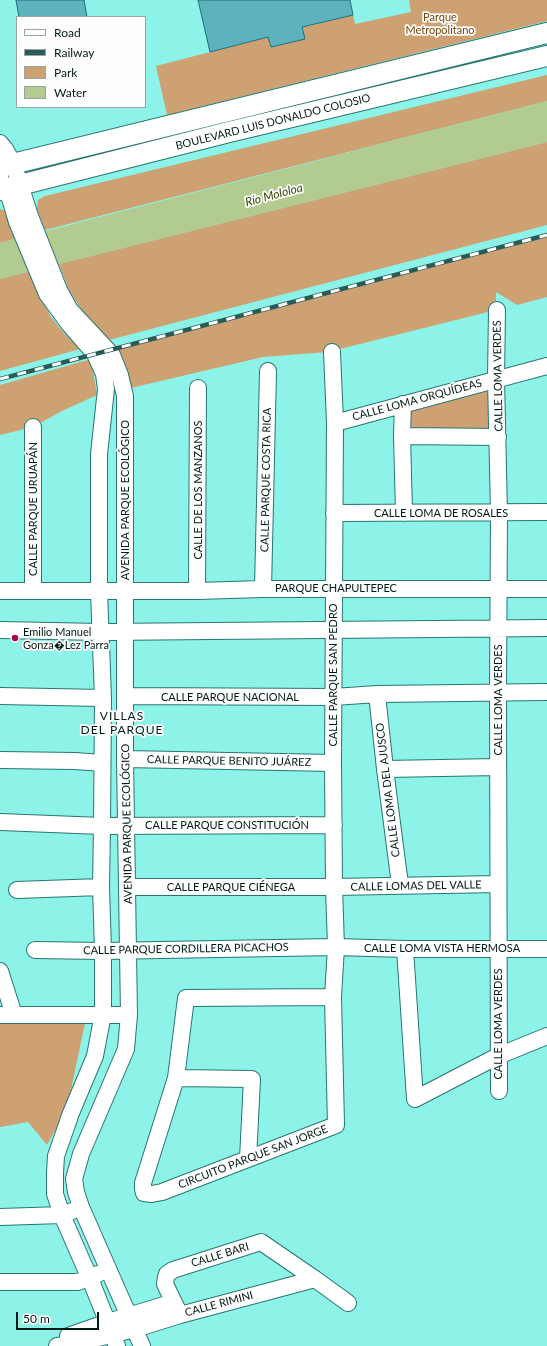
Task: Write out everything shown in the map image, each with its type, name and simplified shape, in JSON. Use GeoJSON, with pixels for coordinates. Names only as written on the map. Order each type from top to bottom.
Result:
{"type":"FeatureCollection","features":[{"type":"Feature","properties":{"kind":"main road","name":"BOULEVARD LUIS DONALDO COLOSIO"},"geometry":{"type":"LineString","coordinates":[[6,179],[547,33]]}},
{"type":"Feature","properties":{"kind":"main road","name":"BOULEVARD LUIS DONALDO COLOSIO"},"geometry":{"type":"LineString","coordinates":[[6,179],[229,132],[547,56]]}},
{"type":"Feature","properties":{"kind":"street","name":"AVENIDA PARQUE ECOLÓGICO"},"geometry":{"type":"LineString","coordinates":[[0,143],[5,149],[6,179],[10,198],[24,219],[53,292],[69,324],[95,354],[104,374],[106,389],[99,454],[99,592],[103,698],[101,887],[103,1014],[95,1056],[71,1113],[56,1156],[54,1173],[55,1194],[62,1216],[89,1278],[121,1328],[142,1346]]}},
{"type":"Feature","properties":{"kind":"street","name":"AVENIDA PARQUE ECOLÓGICO"},"geometry":{"type":"LineString","coordinates":[[53,292],[112,355],[124,387],[125,396],[125,759],[129,1015],[126,1050],[81,1154],[74,1179],[76,1192],[81,1207],[109,1269],[121,1328]]}},
{"type":"Feature","properties":{"kind":"street","name":"CALLE LOMA VERDES"},"geometry":{"type":"LineString","coordinates":[[497,310],[496,379],[499,513],[499,1091]]}},
{"type":"Feature","properties":{"kind":"street","name":"CALLE PARQUE SAN PEDRO"},"geometry":{"type":"LineString","coordinates":[[332,352],[334,423],[333,763],[336,947],[333,997]]}},
{"type":"Feature","properties":{"kind":"street","name":"CALLE LOMA ORQUÍDEAS"},"geometry":{"type":"LineString","coordinates":[[334,423],[547,366]]}},
{"type":"Feature","properties":{"kind":"street","name":"CALLE PARQUE COSTA RICA"},"geometry":{"type":"LineString","coordinates":[[264,588],[268,371]]}},
{"type":"Feature","properties":{"kind":"street"},"geometry":{"type":"LineString","coordinates":[[106,389],[124,387]]}},
{"type":"Feature","properties":{"kind":"street","name":"CALLE DE LOS MANZANOS"},"geometry":{"type":"LineString","coordinates":[[197,591],[198,388]]}},
{"type":"Feature","properties":{"kind":"street"},"geometry":{"type":"LineString","coordinates":[[403,404],[402,436],[404,513]]}},
{"type":"Feature","properties":{"kind":"street","name":"CALLE PARQUE URUAPÁN"},"geometry":{"type":"LineString","coordinates":[[34,427],[34,590]]}},
{"type":"Feature","properties":{"kind":"street"},"geometry":{"type":"LineString","coordinates":[[402,436],[498,437]]}},
{"type":"Feature","properties":{"kind":"street","name":"CALLE LOMA DE ROSALES"},"geometry":{"type":"LineString","coordinates":[[334,513],[547,512]]}},
{"type":"Feature","properties":{"kind":"street","name":"PARQUE CHAPULTEPEC"},"geometry":{"type":"LineString","coordinates":[[0,591],[197,591],[264,588],[547,589]]}},
{"type":"Feature","properties":{"kind":"street"},"geometry":{"type":"LineString","coordinates":[[0,630],[101,632],[547,628]]}},
{"type":"Feature","properties":{"kind":"street","name":"CALLE PARQUE NACIONAL"},"geometry":{"type":"LineString","coordinates":[[126,696],[334,697],[377,694],[547,692]]}},
{"type":"Feature","properties":{"kind":"street","name":"CALLE LOMA DEL AJUSCO"},"geometry":{"type":"LineString","coordinates":[[377,694],[400,885]]}},
{"type":"Feature","properties":{"kind":"street"},"geometry":{"type":"LineString","coordinates":[[0,696],[103,698]]}},
{"type":"Feature","properties":{"kind":"street","name":"CALLE PARQUE BENITO JUÁREZ"},"geometry":{"type":"LineString","coordinates":[[125,759],[333,763]]}},
{"type":"Feature","properties":{"kind":"street"},"geometry":{"type":"LineString","coordinates":[[0,760],[102,762]]}},
{"type":"Feature","properties":{"kind":"street"},"geometry":{"type":"LineString","coordinates":[[385,769],[498,768]]}},
{"type":"Feature","properties":{"kind":"street","name":"CALLE PARQUE CONSTITUCIÓN"},"geometry":{"type":"LineString","coordinates":[[0,822],[102,826],[334,825]]}},
{"type":"Feature","properties":{"kind":"street","name":"CALLE LOMAS DEL VALLE"},"geometry":{"type":"LineString","coordinates":[[334,887],[498,884]]}},
{"type":"Feature","properties":{"kind":"street"},"geometry":{"type":"LineString","coordinates":[[18,890],[101,887]]}},
{"type":"Feature","properties":{"kind":"street","name":"CALLE PARQUE CIÉNEGA"},"geometry":{"type":"LineString","coordinates":[[128,887],[334,887]]}},
{"type":"Feature","properties":{"kind":"street","name":"CALLE LOMA VISTA HERMOSA"},"geometry":{"type":"LineString","coordinates":[[336,947],[405,949],[547,949]]}},
{"type":"Feature","properties":{"kind":"street","name":"CALLE PARQUE CORDILLERA PICACHOS"},"geometry":{"type":"LineString","coordinates":[[35,950],[103,951],[336,947]]}},
{"type":"Feature","properties":{"kind":"street"},"geometry":{"type":"LineString","coordinates":[[405,949],[415,1099],[498,1056],[547,1036]]}},
{"type":"Feature","properties":{"kind":"street"},"geometry":{"type":"LineString","coordinates":[[0,971],[7,1015],[129,1015]]}},
{"type":"Feature","properties":{"kind":"street","name":"CIRCUITO PARQUE SAN JORGE"},"geometry":{"type":"LineString","coordinates":[[333,997],[336,1125],[162,1192],[152,1194],[144,1193],[143,1183],[176,1078],[186,998],[333,997]]}},
{"type":"Feature","properties":{"kind":"street"},"geometry":{"type":"LineString","coordinates":[[176,1078],[252,1080],[248,1159]]}},
{"type":"Feature","properties":{"kind":"street"},"geometry":{"type":"LineString","coordinates":[[0,1217],[62,1216],[81,1207]]}},
{"type":"Feature","properties":{"kind":"street","name":"CALLE BARI"},"geometry":{"type":"LineString","coordinates":[[177,1308],[165,1280],[170,1271],[261,1242],[348,1303]]}},
{"type":"Feature","properties":{"kind":"street"},"geometry":{"type":"LineString","coordinates":[[0,1282],[78,1282],[109,1269]]}},
{"type":"Feature","properties":{"kind":"street","name":"CALLE RIMINI"},"geometry":{"type":"LineString","coordinates":[[121,1328],[177,1308],[315,1279]]}},
{"type":"Feature","properties":{"kind":"street"},"geometry":{"type":"LineString","coordinates":[[51,1346],[70,1335],[121,1328]]}},
{"type":"Feature","properties":{"kind":"street"},"geometry":{"type":"LineString","coordinates":[[57,1346],[74,1344],[121,1328]]}},
{"type":"Feature","properties":{"kind":"green space","name":"Parque Metropolitano"},"geometry":{"type":"Polygon","coordinates":[[[409,0],[547,0],[547,21],[167,115],[156,66],[268,37],[271,47],[304,39],[302,27],[353,15],[355,24],[411,12],[409,0]]]}},
{"type":"Feature","properties":{"kind":"green space"},"geometry":{"type":"Polygon","coordinates":[[[547,75],[547,101],[45,230],[37,209],[38,200],[45,196],[547,75]]]}},
{"type":"Feature","properties":{"kind":"green space"},"geometry":{"type":"Polygon","coordinates":[[[547,142],[547,225],[109,340],[86,316],[75,300],[68,288],[59,264],[547,142]]]}},
{"type":"Feature","properties":{"kind":"green space"},"geometry":{"type":"Polygon","coordinates":[[[0,209],[9,212],[21,237],[0,243],[0,209]]]}},
{"type":"Feature","properties":{"kind":"green space"},"geometry":{"type":"Polygon","coordinates":[[[547,236],[547,297],[517,305],[496,292],[496,310],[328,352],[263,357],[122,390],[112,351],[547,236]]]}},
{"type":"Feature","properties":{"kind":"green space"},"geometry":{"type":"Polygon","coordinates":[[[31,271],[50,316],[80,349],[0,371],[0,279],[31,271]]]}},
{"type":"Feature","properties":{"kind":"green space"},"geometry":{"type":"Polygon","coordinates":[[[91,359],[97,395],[62,411],[33,427],[0,435],[0,385],[91,359]]]}},
{"type":"Feature","properties":{"kind":"green space"},"geometry":{"type":"Polygon","coordinates":[[[491,386],[491,434],[407,434],[407,407],[491,386]]]}},
{"type":"Feature","properties":{"kind":"green space"},"geometry":{"type":"Polygon","coordinates":[[[0,1020],[85,1023],[67,1109],[47,1145],[28,1122],[0,1127],[0,1020]]]}},
{"type":"Feature","properties":{"kind":"water","name":"Río Mololoa"},"geometry":{"type":"Polygon","coordinates":[[[547,101],[547,142],[0,279],[0,243],[547,101]]]}},
{"type":"Feature","properties":{"kind":"building"},"geometry":{"type":"Polygon","coordinates":[[[16,0],[84,0],[87,16],[19,16],[16,0]]]}},
{"type":"Feature","properties":{"kind":"building"},"geometry":{"type":"Polygon","coordinates":[[[198,0],[350,0],[353,15],[302,27],[305,39],[271,47],[268,37],[210,52],[198,0]]]}},
{"type":"Feature","properties":{"kind":"railway"},"geometry":{"type":"LineString","coordinates":[[0,379],[547,235]]}},
{"type":"Feature","properties":{"kind":"place","name":"Emilio Manuel Gonza�Lez Parra"},"geometry":{"type":"Point","coordinates":[15,638]}},
{"type":"Feature","properties":{"kind":"district","name":"VILLAS DEL PARQUE"},"geometry":{"type":"Point","coordinates":[122,723]}}]}
